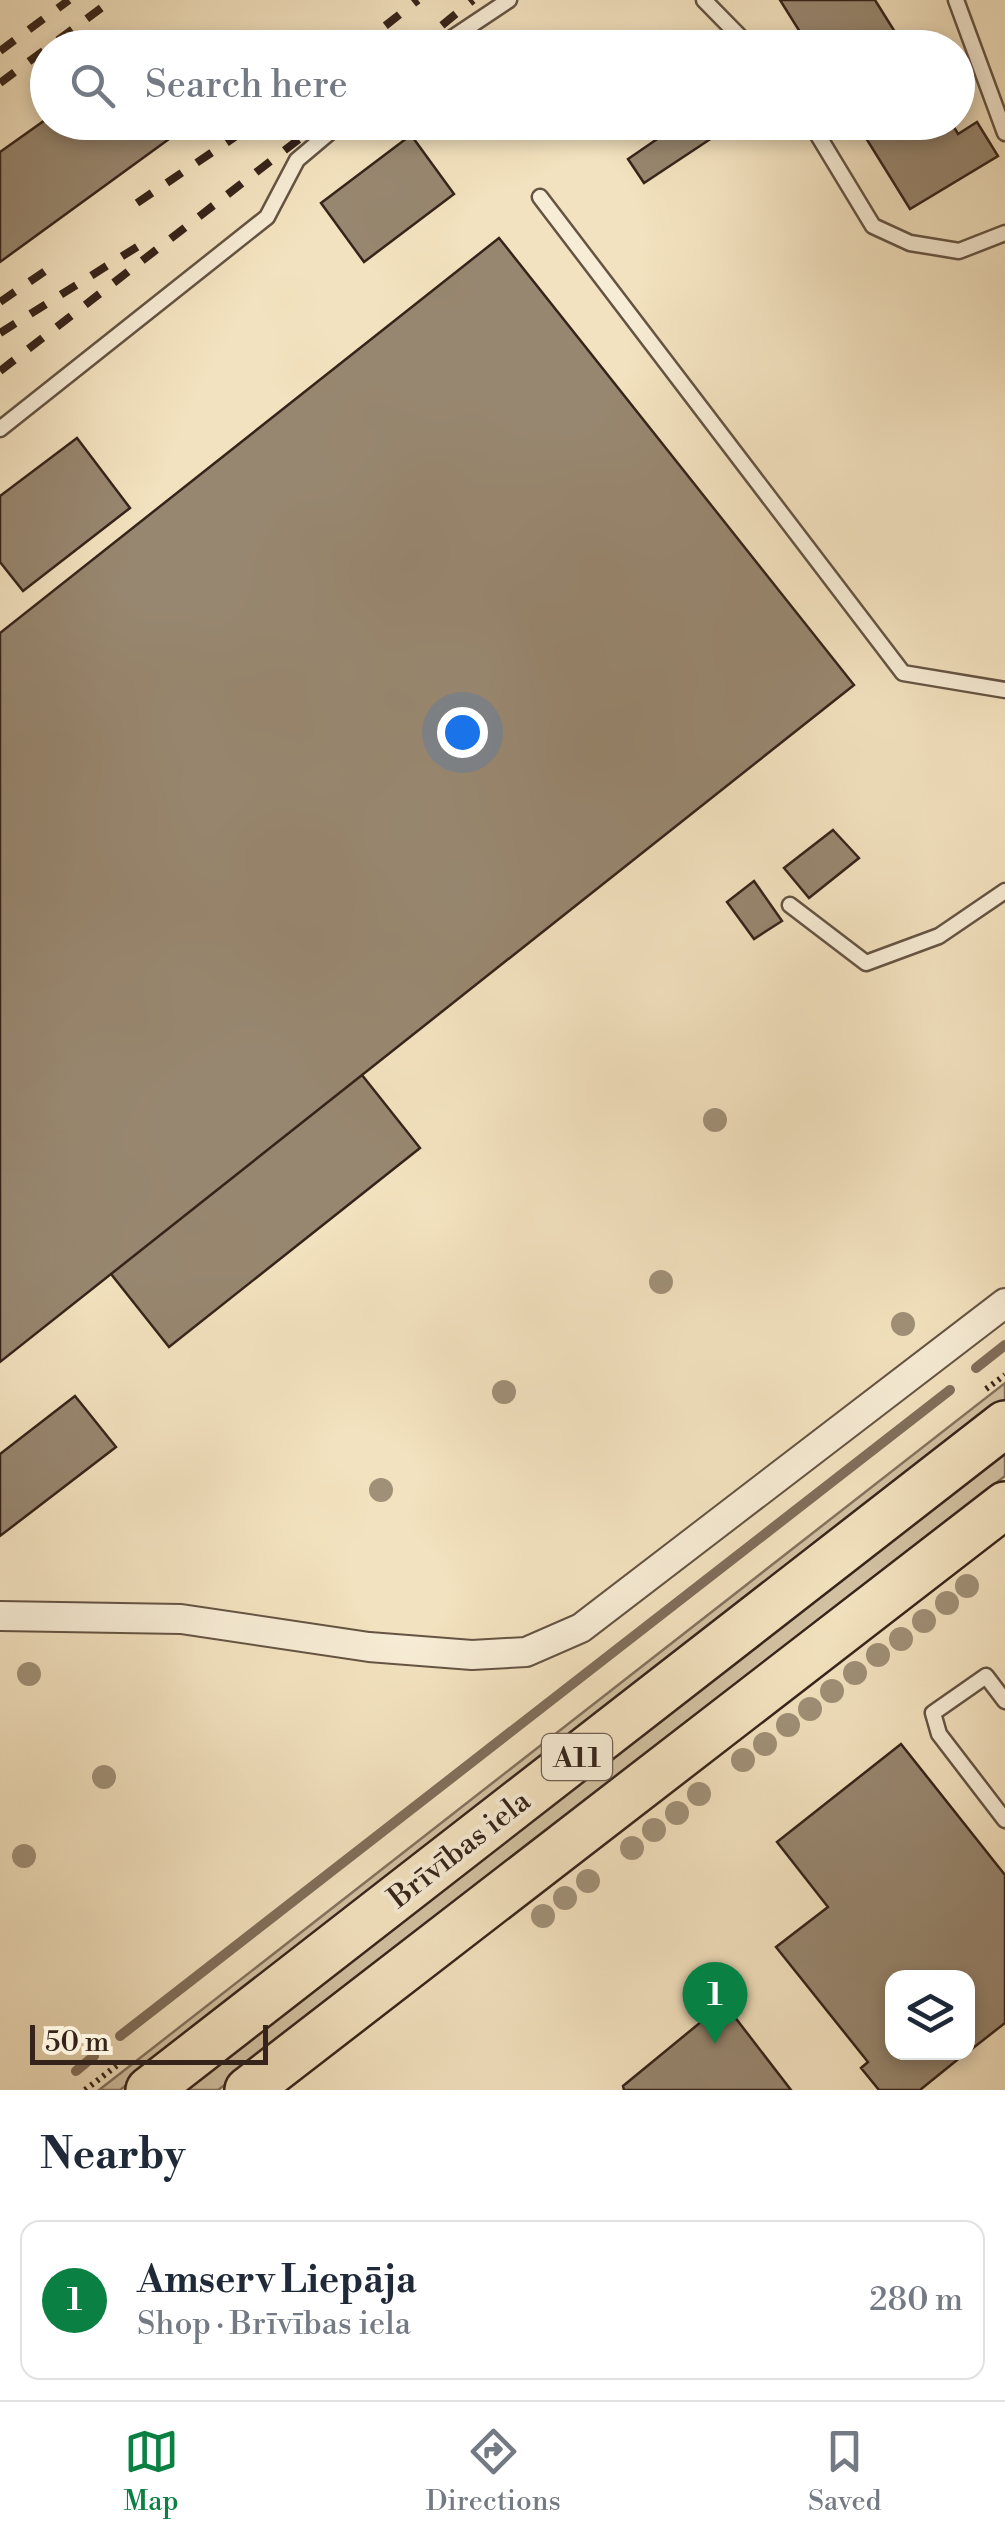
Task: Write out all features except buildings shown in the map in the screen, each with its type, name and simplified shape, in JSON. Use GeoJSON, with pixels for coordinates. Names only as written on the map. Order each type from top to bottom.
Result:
{"type":"FeatureCollection","features":[{"type":"Feature","properties":{"kind":"highway","name":"Brīvības iela"},"geometry":{"type":"LineString","coordinates":[[149,2090],[1005,1424]]}},
{"type":"Feature","properties":{"kind":"highway","name":"Brīvības iela"},"geometry":{"type":"LineString","coordinates":[[248,2090],[1005,1505]]}},
{"type":"Feature","properties":{"kind":"street"},"geometry":{"type":"LineString","coordinates":[[0,1616],[180,1619],[369,1647],[472,1655],[526,1652],[581,1628],[1005,1303]]}},
{"type":"Feature","properties":{"kind":"lane"},"geometry":{"type":"LineString","coordinates":[[464,30],[509,0]]}},
{"type":"Feature","properties":{"kind":"lane"},"geometry":{"type":"LineString","coordinates":[[704,0],[733,30]]}},
{"type":"Feature","properties":{"kind":"lane"},"geometry":{"type":"LineString","coordinates":[[956,0],[967,30]]}},
{"type":"Feature","properties":{"kind":"lane"},"geometry":{"type":"LineString","coordinates":[[975,52],[1005,133]]}},
{"type":"Feature","properties":{"kind":"lane"},"geometry":{"type":"LineString","coordinates":[[0,429],[266,216],[297,160],[321,140]]}},
{"type":"Feature","properties":{"kind":"lane"},"geometry":{"type":"LineString","coordinates":[[821,140],[873,226],[910,242],[960,250],[1005,233]]}},
{"type":"Feature","properties":{"kind":"lane"},"geometry":{"type":"LineString","coordinates":[[540,198],[903,673],[1005,690]]}},
{"type":"Feature","properties":{"kind":"lane"},"geometry":{"type":"LineString","coordinates":[[790,906],[866,963],[939,936],[1005,891]]}},
{"type":"Feature","properties":{"kind":"lane"},"geometry":{"type":"LineString","coordinates":[[1005,1701],[986,1676],[933,1712],[939,1734],[1005,1820]]}},
{"type":"Feature","properties":{"kind":"shaded area"},"geometry":{"type":"Polygon","coordinates":[[[1005,1383],[1005,1400],[926,1463],[120,2090],[99,2090],[1005,1383]]]}},
{"type":"Feature","properties":{"kind":"shaded area"},"geometry":{"type":"Polygon","coordinates":[[[1005,1444],[1005,1476],[218,2090],[174,2090],[1005,1444]]]}},
{"type":"Feature","properties":{"kind":"waterway"},"geometry":{"type":"LineString","coordinates":[[976,1368],[1005,1345]]}},
{"type":"Feature","properties":{"kind":"waterway"},"geometry":{"type":"LineString","coordinates":[[120,2036],[950,1390]]}},
{"type":"Feature","properties":{"kind":"waterway"},"geometry":{"type":"LineString","coordinates":[[76,2071],[94,2056]]}},
{"type":"Feature","properties":{"kind":"railway"},"geometry":{"type":"LineString","coordinates":[[0,51],[69,0]]}},
{"type":"Feature","properties":{"kind":"railway"},"geometry":{"type":"LineString","coordinates":[[72,30],[112,0]]}},
{"type":"Feature","properties":{"kind":"railway"},"geometry":{"type":"LineString","coordinates":[[380,30],[418,0]]}},
{"type":"Feature","properties":{"kind":"railway"},"geometry":{"type":"LineString","coordinates":[[436,30],[473,0]]}},
{"type":"Feature","properties":{"kind":"railway"},"geometry":{"type":"LineString","coordinates":[[0,83],[30,61]]}},
{"type":"Feature","properties":{"kind":"railway"},"geometry":{"type":"LineString","coordinates":[[137,203],[230,140]]}},
{"type":"Feature","properties":{"kind":"railway"},"geometry":{"type":"LineString","coordinates":[[0,371],[298,140]]}},
{"type":"Feature","properties":{"kind":"railway"},"geometry":{"type":"LineString","coordinates":[[0,333],[148,240]]}},
{"type":"Feature","properties":{"kind":"railway"},"geometry":{"type":"LineString","coordinates":[[0,302],[51,267]]}},
{"type":"Feature","properties":{"kind":"place","name":"Amserv Liepāja"},"geometry":{"type":"Point","coordinates":[715,2044]}}]}
